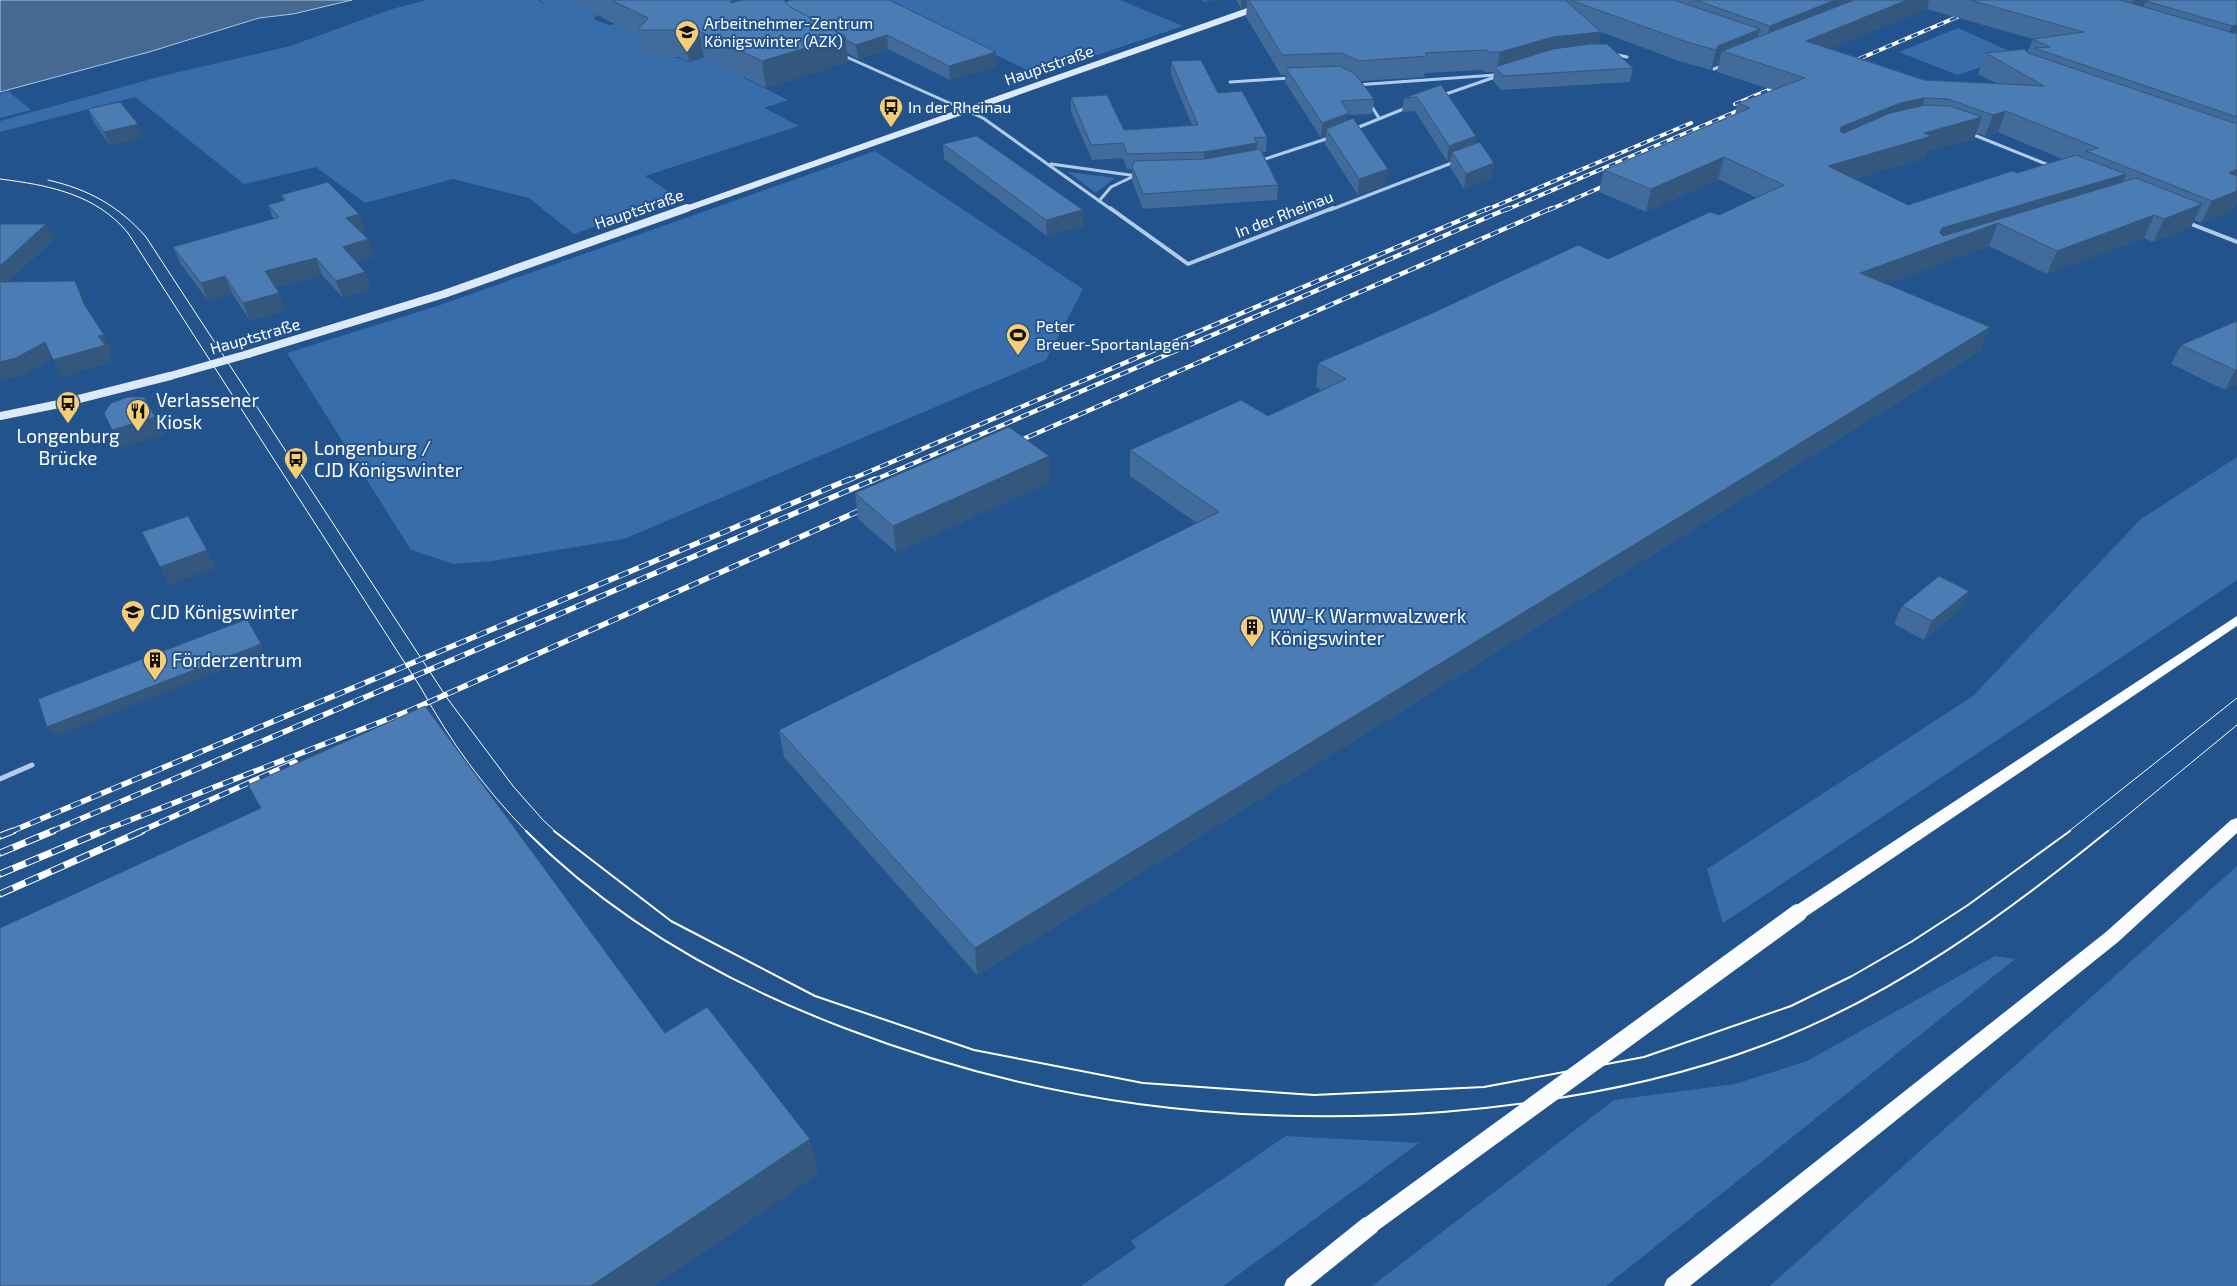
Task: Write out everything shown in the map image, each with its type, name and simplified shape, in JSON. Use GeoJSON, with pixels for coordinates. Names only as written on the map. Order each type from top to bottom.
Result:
{"type":"FeatureCollection","features":[{"type":"Feature","properties":{"kind":"highway"},"geometry":{"type":"LineString","coordinates":[[1294,1286],[1370,1225],[1798,913],[2237,620]]}},
{"type":"Feature","properties":{"kind":"highway"},"geometry":{"type":"LineString","coordinates":[[1674,1286],[1818,1174],[2112,937],[2237,824]]}},
{"type":"Feature","properties":{"kind":"main road","name":"Hauptstraße"},"geometry":{"type":"LineString","coordinates":[[0,416],[59,404],[170,376],[444,294],[1278,0]]}},
{"type":"Feature","properties":{"kind":"street","name":"In der Rheinau"},"geometry":{"type":"LineString","coordinates":[[838,53],[983,118],[1188,264],[1463,159]]}},
{"type":"Feature","properties":{"kind":"street"},"geometry":{"type":"LineString","coordinates":[[1611,54],[1627,57]]}},
{"type":"Feature","properties":{"kind":"street"},"geometry":{"type":"LineString","coordinates":[[1714,69],[1731,62]]}},
{"type":"Feature","properties":{"kind":"street"},"geometry":{"type":"LineString","coordinates":[[1361,91],[1355,83],[1504,74],[1433,98]]}},
{"type":"Feature","properties":{"kind":"street"},"geometry":{"type":"LineString","coordinates":[[1230,82],[1296,78]]}},
{"type":"Feature","properties":{"kind":"street"},"geometry":{"type":"LineString","coordinates":[[1365,98],[1379,118]]}},
{"type":"Feature","properties":{"kind":"street"},"geometry":{"type":"LineString","coordinates":[[1348,131],[1415,105]]}},
{"type":"Feature","properties":{"kind":"street"},"geometry":{"type":"LineString","coordinates":[[1966,131],[2054,168]]}},
{"type":"Feature","properties":{"kind":"street"},"geometry":{"type":"LineString","coordinates":[[1250,163],[1289,153],[1340,134]]}},
{"type":"Feature","properties":{"kind":"street","name":"In der Rheinau"},"geometry":{"type":"LineString","coordinates":[[1049,164],[1090,172],[1143,176]]}},
{"type":"Feature","properties":{"kind":"street","name":"In der Rheinau"},"geometry":{"type":"LineString","coordinates":[[1099,201],[1111,187],[1134,176]]}},
{"type":"Feature","properties":{"kind":"street"},"geometry":{"type":"LineString","coordinates":[[2177,218],[2237,242]]}},
{"type":"Feature","properties":{"kind":"street"},"geometry":{"type":"LineString","coordinates":[[0,779],[32,765]]}},
{"type":"Feature","properties":{"kind":"shaded area"},"geometry":{"type":"Polygon","coordinates":[[[0,0],[352,0],[293,14],[259,18],[149,52],[0,92],[0,0]]]}},
{"type":"Feature","properties":{"kind":"shaded area"},"geometry":{"type":"Polygon","coordinates":[[[427,0],[538,0],[548,7],[540,0],[628,0],[604,5],[594,19],[608,25],[618,24],[622,28],[643,30],[648,50],[689,62],[734,49],[757,71],[742,77],[788,100],[764,108],[799,126],[645,176],[678,197],[574,234],[529,198],[453,179],[365,203],[316,167],[244,184],[135,97],[0,132],[0,121],[162,76],[290,46],[392,9],[427,0]]]}},
{"type":"Feature","properties":{"kind":"shaded area"},"geometry":{"type":"Polygon","coordinates":[[[880,0],[1120,0],[1183,26],[1038,75],[880,0]]]}},
{"type":"Feature","properties":{"kind":"shaded area"},"geometry":{"type":"Polygon","coordinates":[[[1958,28],[2018,55],[1957,75],[1899,52],[1958,28]]]}},
{"type":"Feature","properties":{"kind":"shaded area"},"geometry":{"type":"Polygon","coordinates":[[[8,91],[31,110],[0,118],[0,94],[8,91]]]}},
{"type":"Feature","properties":{"kind":"shaded area"},"geometry":{"type":"Polygon","coordinates":[[[875,151],[1083,289],[1046,360],[624,539],[492,561],[454,564],[411,550],[287,353],[437,306],[875,151]]]}},
{"type":"Feature","properties":{"kind":"shaded area"},"geometry":{"type":"Polygon","coordinates":[[[1068,172],[1115,178],[1096,193],[1068,172]]]}},
{"type":"Feature","properties":{"kind":"shaded area"},"geometry":{"type":"Polygon","coordinates":[[[2237,457],[2237,580],[1723,923],[1707,869],[1973,696],[2141,519],[2237,457]]]}},
{"type":"Feature","properties":{"kind":"shaded area"},"geometry":{"type":"Polygon","coordinates":[[[2237,866],[2237,1286],[1770,1286],[2237,866]]]}},
{"type":"Feature","properties":{"kind":"shaded area"},"geometry":{"type":"Polygon","coordinates":[[[1995,956],[2015,959],[1606,1286],[1372,1286],[1614,1100],[1735,1084],[1807,1061],[1995,956]]]}},
{"type":"Feature","properties":{"kind":"shaded area"},"geometry":{"type":"Polygon","coordinates":[[[1286,1136],[1419,1143],[1223,1286],[1081,1286],[1136,1248],[1131,1241],[1286,1136]]]}},
{"type":"Feature","properties":{"kind":"building"},"geometry":{"type":"Polygon","coordinates":[[[611,0],[732,0],[730,3],[743,0],[784,0],[789,6],[845,36],[762,61],[699,31],[685,35],[674,30],[638,30],[648,18],[611,0]]]}},
{"type":"Feature","properties":{"kind":"building"},"geometry":{"type":"Polygon","coordinates":[[[792,0],[889,0],[996,52],[949,66],[887,35],[856,45],[846,40],[845,36],[790,7],[785,2],[792,0]]]}},
{"type":"Feature","properties":{"kind":"building"},"geometry":{"type":"Polygon","coordinates":[[[1249,0],[1565,0],[1601,32],[1553,37],[1500,52],[1488,52],[1486,50],[1425,53],[1427,56],[1359,61],[1342,53],[1282,55],[1249,0]]]}},
{"type":"Feature","properties":{"kind":"building"},"geometry":{"type":"Polygon","coordinates":[[[1570,0],[1674,0],[1760,29],[1718,46],[1716,50],[1687,42],[1570,0]]]}},
{"type":"Feature","properties":{"kind":"building"},"geometry":{"type":"Polygon","coordinates":[[[1695,0],[1835,0],[1770,26],[1695,0]]]}},
{"type":"Feature","properties":{"kind":"building","name":"WW-K Warmwalzwerk Königswinter"},"geometry":{"type":"Polygon","coordinates":[[[1854,0],[1907,0],[1806,41],[1924,80],[2044,86],[1986,53],[2025,49],[2028,53],[2237,124],[2237,169],[2229,173],[2237,176],[2237,191],[2212,201],[2086,151],[2098,148],[2006,111],[1993,115],[1948,99],[1925,98],[1900,103],[1841,127],[1840,131],[1844,133],[1890,113],[1926,105],[1950,106],[1982,117],[1924,133],[1932,136],[1828,166],[1908,205],[2012,171],[2017,173],[2076,155],[2126,174],[1942,228],[1940,233],[1943,236],[2136,178],[2202,204],[2164,219],[2154,215],[2057,251],[1998,223],[1860,273],[1990,327],[975,948],[779,730],[1219,512],[1130,450],[1241,400],[1268,416],[1346,379],[1318,363],[1437,311],[1578,245],[1608,259],[1710,212],[1719,215],[1784,185],[1724,157],[1651,189],[1604,170],[1750,108],[1738,103],[1805,78],[1722,51],[1854,0]]]}},
{"type":"Feature","properties":{"kind":"building"},"geometry":{"type":"Polygon","coordinates":[[[1970,0],[2120,0],[2237,34],[2237,117],[2034,48],[2050,47],[2033,39],[2084,32],[1970,0]]]}},
{"type":"Feature","properties":{"kind":"building"},"geometry":{"type":"Polygon","coordinates":[[[2237,0],[2237,25],[2232,26],[2146,1],[2237,0]]]}},
{"type":"Feature","properties":{"kind":"building"},"geometry":{"type":"Polygon","coordinates":[[[1590,44],[1607,44],[1633,68],[1504,76],[1495,67],[1553,49],[1590,44]]]}},
{"type":"Feature","properties":{"kind":"building"},"geometry":{"type":"Polygon","coordinates":[[[1201,60],[1218,93],[1242,91],[1267,137],[1254,138],[1257,143],[1204,152],[1127,154],[1123,143],[1091,145],[1071,97],[1107,95],[1124,130],[1198,125],[1171,61],[1201,60]]]}},
{"type":"Feature","properties":{"kind":"building"},"geometry":{"type":"Polygon","coordinates":[[[1340,66],[1355,74],[1374,99],[1341,101],[1349,113],[1322,123],[1286,68],[1340,66]]]}},
{"type":"Feature","properties":{"kind":"building"},"geometry":{"type":"Polygon","coordinates":[[[1441,85],[1476,136],[1449,146],[1417,97],[1404,98],[1441,85]]]}},
{"type":"Feature","properties":{"kind":"building"},"geometry":{"type":"Polygon","coordinates":[[[120,102],[138,124],[104,132],[88,109],[120,102]]]}},
{"type":"Feature","properties":{"kind":"building"},"geometry":{"type":"Polygon","coordinates":[[[1353,118],[1388,169],[1359,179],[1326,129],[1353,118]]]}},
{"type":"Feature","properties":{"kind":"building"},"geometry":{"type":"Polygon","coordinates":[[[977,136],[1083,210],[1046,220],[943,144],[977,136]]]}},
{"type":"Feature","properties":{"kind":"building"},"geometry":{"type":"Polygon","coordinates":[[[1480,142],[1494,163],[1466,174],[1452,152],[1480,142]]]}},
{"type":"Feature","properties":{"kind":"building"},"geometry":{"type":"Polygon","coordinates":[[[1260,149],[1278,185],[1143,194],[1132,166],[1135,161],[1205,159],[1260,149]]]}},
{"type":"Feature","properties":{"kind":"building"},"geometry":{"type":"Polygon","coordinates":[[[328,182],[359,214],[346,218],[368,239],[343,247],[365,272],[336,281],[316,258],[265,271],[279,293],[243,303],[225,276],[201,283],[173,247],[279,217],[268,205],[285,200],[281,195],[328,182]]]}},
{"type":"Feature","properties":{"kind":"building"},"geometry":{"type":"Polygon","coordinates":[[[0,224],[46,224],[0,266],[0,224]]]}},
{"type":"Feature","properties":{"kind":"building"},"geometry":{"type":"Polygon","coordinates":[[[75,281],[84,304],[104,335],[98,336],[105,345],[53,360],[45,342],[16,358],[0,362],[0,282],[75,281]]]}},
{"type":"Feature","properties":{"kind":"building"},"geometry":{"type":"Polygon","coordinates":[[[2237,321],[2237,369],[2235,370],[2181,345],[2237,321]]]}},
{"type":"Feature","properties":{"kind":"building"},"geometry":{"type":"Polygon","coordinates":[[[128,397],[144,397],[155,417],[112,430],[104,413],[111,403],[128,397]]]}},
{"type":"Feature","properties":{"kind":"building"},"geometry":{"type":"Polygon","coordinates":[[[1009,427],[1049,456],[893,526],[855,493],[1009,427]]]}},
{"type":"Feature","properties":{"kind":"building"},"geometry":{"type":"Polygon","coordinates":[[[188,516],[207,550],[160,567],[142,532],[188,516]]]}},
{"type":"Feature","properties":{"kind":"building"},"geometry":{"type":"Polygon","coordinates":[[[1939,576],[1969,591],[1932,621],[1902,606],[1939,576]]]}},
{"type":"Feature","properties":{"kind":"building","name":"Förderzentrum"},"geometry":{"type":"Polygon","coordinates":[[[247,619],[261,644],[47,727],[38,699],[247,619]]]}},
{"type":"Feature","properties":{"kind":"building"},"geometry":{"type":"Polygon","coordinates":[[[425,706],[665,1033],[707,1007],[810,1139],[591,1286],[0,1286],[0,928],[261,808],[248,785],[425,706]]]}},
{"type":"Feature","properties":{"kind":"tram line"},"geometry":{"type":"LineString","coordinates":[[0,179],[53,188],[86,200],[101,209],[128,233],[421,688],[444,727],[482,781],[527,831]]}},
{"type":"Feature","properties":{"kind":"tram line"},"geometry":{"type":"LineString","coordinates":[[48,180],[76,188],[102,200],[125,216],[146,237],[447,698],[513,786],[556,832]]}},
{"type":"Feature","properties":{"kind":"tram line"},"geometry":{"type":"LineString","coordinates":[[2068,832],[2237,698]]}},
{"type":"Feature","properties":{"kind":"tram line"},"geometry":{"type":"LineString","coordinates":[[2107,832],[2237,725]]}},
{"type":"Feature","properties":{"kind":"tram line"},"geometry":{"type":"LineString","coordinates":[[527,831],[597,894],[636,922],[717,971],[803,1011],[920,1055],[993,1076],[1066,1092],[1140,1104],[1214,1112],[1290,1116],[1366,1116],[1484,1108],[1606,1090],[1686,1071],[1764,1045],[1811,1026],[1857,1003],[1945,952],[2028,894],[2108,831]]}},
{"type":"Feature","properties":{"kind":"tram line"},"geometry":{"type":"LineString","coordinates":[[554,831],[671,921],[815,996],[974,1050],[1143,1083],[1314,1095],[1484,1087],[1644,1057],[1791,1006],[1852,976],[1911,942],[1968,905],[2070,831]]}},
{"type":"Feature","properties":{"kind":"railway"},"geometry":{"type":"LineString","coordinates":[[1847,64],[1997,0]]}},
{"type":"Feature","properties":{"kind":"railway"},"geometry":{"type":"LineString","coordinates":[[1735,104],[1783,84]]}},
{"type":"Feature","properties":{"kind":"railway"},"geometry":{"type":"LineString","coordinates":[[1506,210],[1749,106]]}},
{"type":"Feature","properties":{"kind":"railway"},"geometry":{"type":"LineString","coordinates":[[1486,210],[1691,123]]}},
{"type":"Feature","properties":{"kind":"railway"},"geometry":{"type":"LineString","coordinates":[[1549,210],[1613,182]]}},
{"type":"Feature","properties":{"kind":"railway"},"geometry":{"type":"LineString","coordinates":[[847,481],[1489,208]]}},
{"type":"Feature","properties":{"kind":"railway"},"geometry":{"type":"LineString","coordinates":[[872,481],[1509,208]]}},
{"type":"Feature","properties":{"kind":"railway"},"geometry":{"type":"LineString","coordinates":[[1012,444],[1552,208]]}},
{"type":"Feature","properties":{"kind":"railway"},"geometry":{"type":"LineString","coordinates":[[10,832],[850,479]]}},
{"type":"Feature","properties":{"kind":"railway"},"geometry":{"type":"LineString","coordinates":[[50,832],[875,479]]}},
{"type":"Feature","properties":{"kind":"railway"},"geometry":{"type":"LineString","coordinates":[[100,832],[411,710],[870,506]]}},
{"type":"Feature","properties":{"kind":"railway"},"geometry":{"type":"LineString","coordinates":[[139,832],[295,762]]}},
{"type":"Feature","properties":{"kind":"railway"},"geometry":{"type":"LineString","coordinates":[[0,836],[13,831]]}},
{"type":"Feature","properties":{"kind":"railway"},"geometry":{"type":"LineString","coordinates":[[0,853],[53,831]]}},
{"type":"Feature","properties":{"kind":"railway"},"geometry":{"type":"LineString","coordinates":[[0,874],[103,831]]}},
{"type":"Feature","properties":{"kind":"railway"},"geometry":{"type":"LineString","coordinates":[[0,894],[142,831]]}},
{"type":"Feature","properties":{"kind":"place","name":"Arbeitnehmer-Zentrum Königswinter (AZK)"},"geometry":{"type":"Point","coordinates":[687,53]}},
{"type":"Feature","properties":{"kind":"place","name":"In der Rheinau"},"geometry":{"type":"Point","coordinates":[891,128]}},
{"type":"Feature","properties":{"kind":"place","name":"Peter Breuer-Sportanlagen"},"geometry":{"type":"Point","coordinates":[1018,356]}},
{"type":"Feature","properties":{"kind":"place","name":"Longenburg Brücke"},"geometry":{"type":"Point","coordinates":[68,424]}},
{"type":"Feature","properties":{"kind":"place","name":"Verlassener Kiosk"},"geometry":{"type":"Point","coordinates":[138,432]}},
{"type":"Feature","properties":{"kind":"place","name":"Longenburg / CJD Königswinter"},"geometry":{"type":"Point","coordinates":[296,480]}},
{"type":"Feature","properties":{"kind":"place","name":"CJD Königswinter"},"geometry":{"type":"Point","coordinates":[133,633]}},
{"type":"Feature","properties":{"kind":"place","name":"WW-K Warmwalzwerk Königswinter"},"geometry":{"type":"Point","coordinates":[1252,648]}},
{"type":"Feature","properties":{"kind":"place","name":"Förderzentrum"},"geometry":{"type":"Point","coordinates":[155,681]}}]}
